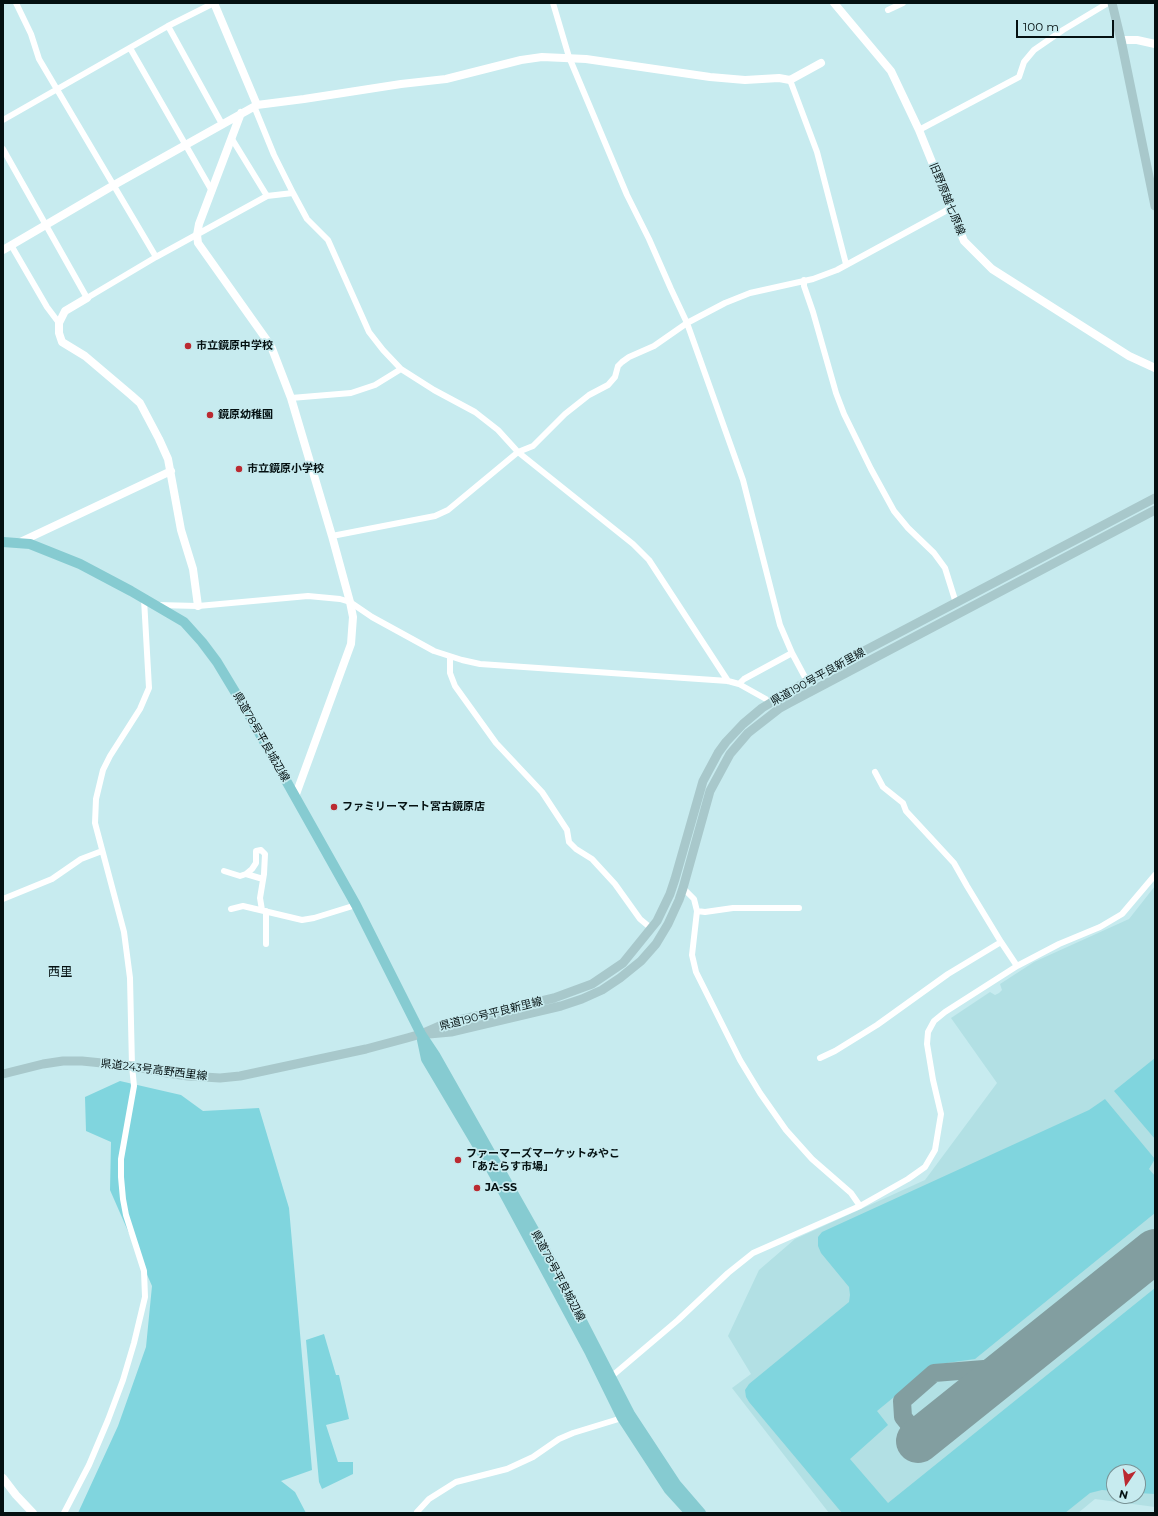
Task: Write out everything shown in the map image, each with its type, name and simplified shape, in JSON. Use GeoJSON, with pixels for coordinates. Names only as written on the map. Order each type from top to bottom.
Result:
{"type":"FeatureCollection","features":[{"type":"Feature","properties":{"kind":"main road"},"geometry":{"type":"LineString","coordinates":[[1112,3],[1155,206]]}},
{"type":"Feature","properties":{"kind":"main road","name":"県道190号平良新里線"},"geometry":{"type":"LineString","coordinates":[[421,1034],[446,1023],[554,998],[592,984],[623,963],[657,921],[670,894],[703,781],[718,753],[726,742],[744,724],[772,702],[807,681],[1155,498]]}},
{"type":"Feature","properties":{"kind":"main road","name":"県道190号平良新里線"},"geometry":{"type":"LineString","coordinates":[[421,1034],[451,1032],[533,1014],[582,999],[602,990],[620,978],[641,961],[656,944],[671,918],[683,888],[704,807],[710,791],[730,754],[748,733],[780,708],[1155,510]]}},
{"type":"Feature","properties":{"kind":"main road","name":"県道78号平良城辺線"},"geometry":{"type":"LineString","coordinates":[[3,542],[30,544],[80,564],[153,604],[184,622],[217,662],[252,720],[356,905],[421,1034],[435,1055],[539,1239],[612,1376],[630,1414],[676,1484],[701,1513]]}},
{"type":"Feature","properties":{"kind":"main road","name":"県道78号平良城辺線"},"geometry":{"type":"LineString","coordinates":[[421,1034],[426,1059],[486,1160],[590,1353],[622,1418],[670,1490],[690,1513]]}},
{"type":"Feature","properties":{"kind":"main road","name":"県道243号高野西里線"},"geometry":{"type":"LineString","coordinates":[[3,1074],[62,1061],[132,1066],[188,1076],[220,1078],[240,1076],[359,1050],[421,1034]]}},
{"type":"Feature","properties":{"kind":"street"},"geometry":{"type":"LineString","coordinates":[[16,3],[31,34],[39,59],[156,257]]}},
{"type":"Feature","properties":{"kind":"street"},"geometry":{"type":"LineString","coordinates":[[3,120],[168,26],[214,3],[256,105],[274,155],[307,219],[328,240],[369,332],[401,369],[434,390],[475,412],[498,430],[518,452],[609,524],[649,560],[728,681]]}},
{"type":"Feature","properties":{"kind":"street"},"geometry":{"type":"LineString","coordinates":[[553,3],[569,57],[627,195],[649,238],[687,323],[743,480],[780,625],[792,653],[807,681]]}},
{"type":"Feature","properties":{"kind":"street","name":"旧野原越七原線"},"geometry":{"type":"LineString","coordinates":[[834,3],[891,71],[919,130],[964,241],[992,269],[1129,356],[1155,368]]}},
{"type":"Feature","properties":{"kind":"street"},"geometry":{"type":"LineString","coordinates":[[888,10],[903,3]]}},
{"type":"Feature","properties":{"kind":"street"},"geometry":{"type":"LineString","coordinates":[[919,130],[1019,77],[1024,62],[1034,50],[1069,26],[1108,3]]}},
{"type":"Feature","properties":{"kind":"street"},"geometry":{"type":"LineString","coordinates":[[168,26],[222,124]]}},
{"type":"Feature","properties":{"kind":"street"},"geometry":{"type":"LineString","coordinates":[[1121,40],[1137,40],[1155,44]]}},
{"type":"Feature","properties":{"kind":"street"},"geometry":{"type":"LineString","coordinates":[[130,48],[212,192]]}},
{"type":"Feature","properties":{"kind":"street"},"geometry":{"type":"LineString","coordinates":[[3,250],[114,185],[256,105],[400,84],[446,79],[521,60],[542,57],[586,58],[710,77],[745,80],[779,78],[790,80],[821,63]]}},
{"type":"Feature","properties":{"kind":"street"},"geometry":{"type":"LineString","coordinates":[[790,80],[817,152],[846,264]]}},
{"type":"Feature","properties":{"kind":"street"},"geometry":{"type":"LineString","coordinates":[[241,113],[199,224],[197,235],[198,243],[271,346],[291,398],[332,536],[353,617],[351,644],[295,798]]}},
{"type":"Feature","properties":{"kind":"street"},"geometry":{"type":"LineString","coordinates":[[232,139],[267,196]]}},
{"type":"Feature","properties":{"kind":"street"},"geometry":{"type":"LineString","coordinates":[[3,149],[86,298]]}},
{"type":"Feature","properties":{"kind":"street"},"geometry":{"type":"LineString","coordinates":[[198,606],[193,569],[181,530],[168,459],[159,439],[140,403],[85,356],[62,342],[59,333],[60,323],[65,311],[156,257],[267,196],[293,193]]}},
{"type":"Feature","properties":{"kind":"street"},"geometry":{"type":"LineString","coordinates":[[332,536],[428,517],[448,510],[518,452],[533,446],[565,414],[589,395],[608,385],[615,377],[618,366],[622,362],[654,346],[687,323],[725,303],[738,297],[813,279],[831,272],[951,208]]}},
{"type":"Feature","properties":{"kind":"street"},"geometry":{"type":"LineString","coordinates":[[12,245],[47,306],[60,323]]}},
{"type":"Feature","properties":{"kind":"street"},"geometry":{"type":"LineString","coordinates":[[804,280],[804,286],[814,312],[836,394],[844,414],[871,469],[894,511],[908,528],[934,553],[945,568],[956,603]]}},
{"type":"Feature","properties":{"kind":"street"},"geometry":{"type":"LineString","coordinates":[[291,398],[351,393],[375,385],[401,369]]}},
{"type":"Feature","properties":{"kind":"street"},"geometry":{"type":"LineString","coordinates":[[18,543],[170,471]]}},
{"type":"Feature","properties":{"kind":"street"},"geometry":{"type":"LineString","coordinates":[[153,604],[198,606],[308,596],[340,599],[350,602],[372,617],[434,651],[450,657],[480,664],[728,681],[739,684],[780,708]]}},
{"type":"Feature","properties":{"kind":"street"},"geometry":{"type":"LineString","coordinates":[[64,1513],[89,1465],[123,1380],[145,1297],[144,1271],[126,1215],[121,1177],[121,1159],[134,1086],[132,1066],[130,978],[127,949],[124,932],[95,823],[96,799],[103,770],[110,756],[140,709],[149,688],[144,599]]}},
{"type":"Feature","properties":{"kind":"street"},"geometry":{"type":"LineString","coordinates":[[739,684],[744,679],[792,653]]}},
{"type":"Feature","properties":{"kind":"street"},"geometry":{"type":"LineString","coordinates":[[450,657],[450,673],[455,686],[496,743],[542,792],[567,830],[569,842],[576,849],[592,859],[615,884],[640,919],[652,929]]}},
{"type":"Feature","properties":{"kind":"street"},"geometry":{"type":"LineString","coordinates":[[875,772],[883,787],[903,803],[906,811],[954,863],[966,886],[1017,966]]}},
{"type":"Feature","properties":{"kind":"street"},"geometry":{"type":"LineString","coordinates":[[224,871],[240,876],[246,874],[256,863],[256,852],[261,850],[265,854],[260,898],[264,911],[266,944]]}},
{"type":"Feature","properties":{"kind":"street"},"geometry":{"type":"LineString","coordinates":[[3,899],[52,879],[81,859],[102,851]]}},
{"type":"Feature","properties":{"kind":"street"},"geometry":{"type":"LineString","coordinates":[[246,874],[263,880]]}},
{"type":"Feature","properties":{"kind":"street"},"geometry":{"type":"LineString","coordinates":[[612,1376],[678,1320],[728,1273],[753,1254],[860,1206],[908,1179],[925,1167],[935,1150],[941,1114],[927,1044],[928,1032],[934,1021],[945,1012],[1017,966],[1059,944],[1100,927],[1122,914],[1155,875]]}},
{"type":"Feature","properties":{"kind":"street"},"geometry":{"type":"LineString","coordinates":[[683,888],[694,899],[698,911],[692,955],[696,972],[740,1060],[760,1093],[786,1130],[812,1159],[851,1193],[860,1206]]}},
{"type":"Feature","properties":{"kind":"street"},"geometry":{"type":"LineString","coordinates":[[231,909],[243,906],[302,920],[314,918],[356,905]]}},
{"type":"Feature","properties":{"kind":"street"},"geometry":{"type":"LineString","coordinates":[[698,911],[705,912],[733,908],[799,908]]}},
{"type":"Feature","properties":{"kind":"street"},"geometry":{"type":"LineString","coordinates":[[820,1058],[877,1024],[948,974],[1001,942]]}},
{"type":"Feature","properties":{"kind":"street"},"geometry":{"type":"LineString","coordinates":[[418,1513],[417,1512],[429,1499],[456,1482],[507,1469],[533,1457],[559,1440],[573,1433],[622,1418]]}},
{"type":"Feature","properties":{"kind":"street"},"geometry":{"type":"LineString","coordinates":[[3,1478],[33,1513]]}},
{"type":"Feature","properties":{"kind":"shaded area"},"geometry":{"type":"Polygon","coordinates":[[[1155,886],[1155,1507],[1132,1504],[1146,1504],[1146,1464],[1106,1464],[1106,1500],[1095,1499],[1078,1513],[829,1513],[732,1388],[751,1374],[728,1336],[759,1270],[795,1239],[925,1180],[997,1083],[951,1018],[990,992],[995,995],[999,993],[1002,990],[1000,984],[1034,962],[1129,919],[1155,886]]]}},
{"type":"Feature","properties":{"kind":"shaded area"},"geometry":{"type":"Polygon","coordinates":[[[1155,1058],[1155,1139],[1114,1091],[1155,1058]]]}},
{"type":"Feature","properties":{"kind":"shaded area"},"geometry":{"type":"Polygon","coordinates":[[[120,1081],[181,1095],[203,1111],[259,1108],[289,1208],[312,1470],[281,1481],[295,1492],[306,1513],[78,1513],[118,1426],[146,1347],[152,1286],[110,1190],[111,1142],[86,1131],[85,1097],[120,1081]]]}},
{"type":"Feature","properties":{"kind":"shaded area"},"geometry":{"type":"Polygon","coordinates":[[[1105,1099],[1155,1159],[1149,1169],[1155,1176],[1155,1213],[975,1359],[933,1365],[877,1411],[888,1425],[850,1459],[888,1503],[1155,1288],[1155,1494],[1146,1493],[1146,1464],[1106,1464],[1106,1490],[1090,1493],[1065,1513],[842,1513],[749,1402],[746,1397],[745,1390],[749,1384],[849,1302],[849,1287],[821,1253],[818,1246],[818,1237],[822,1232],[1089,1110],[1105,1099]]]}},
{"type":"Feature","properties":{"kind":"shaded area"},"geometry":{"type":"Polygon","coordinates":[[[324,1334],[336,1375],[339,1375],[349,1419],[326,1425],[338,1462],[353,1462],[353,1474],[322,1489],[319,1482],[306,1340],[324,1334]]]}},
{"type":"Feature","properties":{"kind":"taxiway"},"geometry":{"type":"LineString","coordinates":[[932,1429],[911,1427],[903,1417],[902,1401],[934,1373],[1009,1367]]}},
{"type":"Feature","properties":{"kind":"runway"},"geometry":{"type":"LineString","coordinates":[[918,1441],[1155,1251]]}},
{"type":"Feature","properties":{"kind":"place","name":"市立鏡原中学校"},"geometry":{"type":"Point","coordinates":[188,346]}},
{"type":"Feature","properties":{"kind":"place","name":"鏡原幼稚園"},"geometry":{"type":"Point","coordinates":[210,415]}},
{"type":"Feature","properties":{"kind":"place","name":"市立鏡原小学校"},"geometry":{"type":"Point","coordinates":[239,469]}},
{"type":"Feature","properties":{"kind":"place","name":"ファミリーマート宮古鏡原店"},"geometry":{"type":"Point","coordinates":[334,807]}},
{"type":"Feature","properties":{"kind":"place","name":"ファーマーズマーケットみやこ 「あたらす市場」"},"geometry":{"type":"Point","coordinates":[458,1160]}},
{"type":"Feature","properties":{"kind":"place","name":"JA-SS"},"geometry":{"type":"Point","coordinates":[477,1188]}},
{"type":"Feature","properties":{"kind":"district","name":"西里"},"geometry":{"type":"Point","coordinates":[60,972]}}]}
